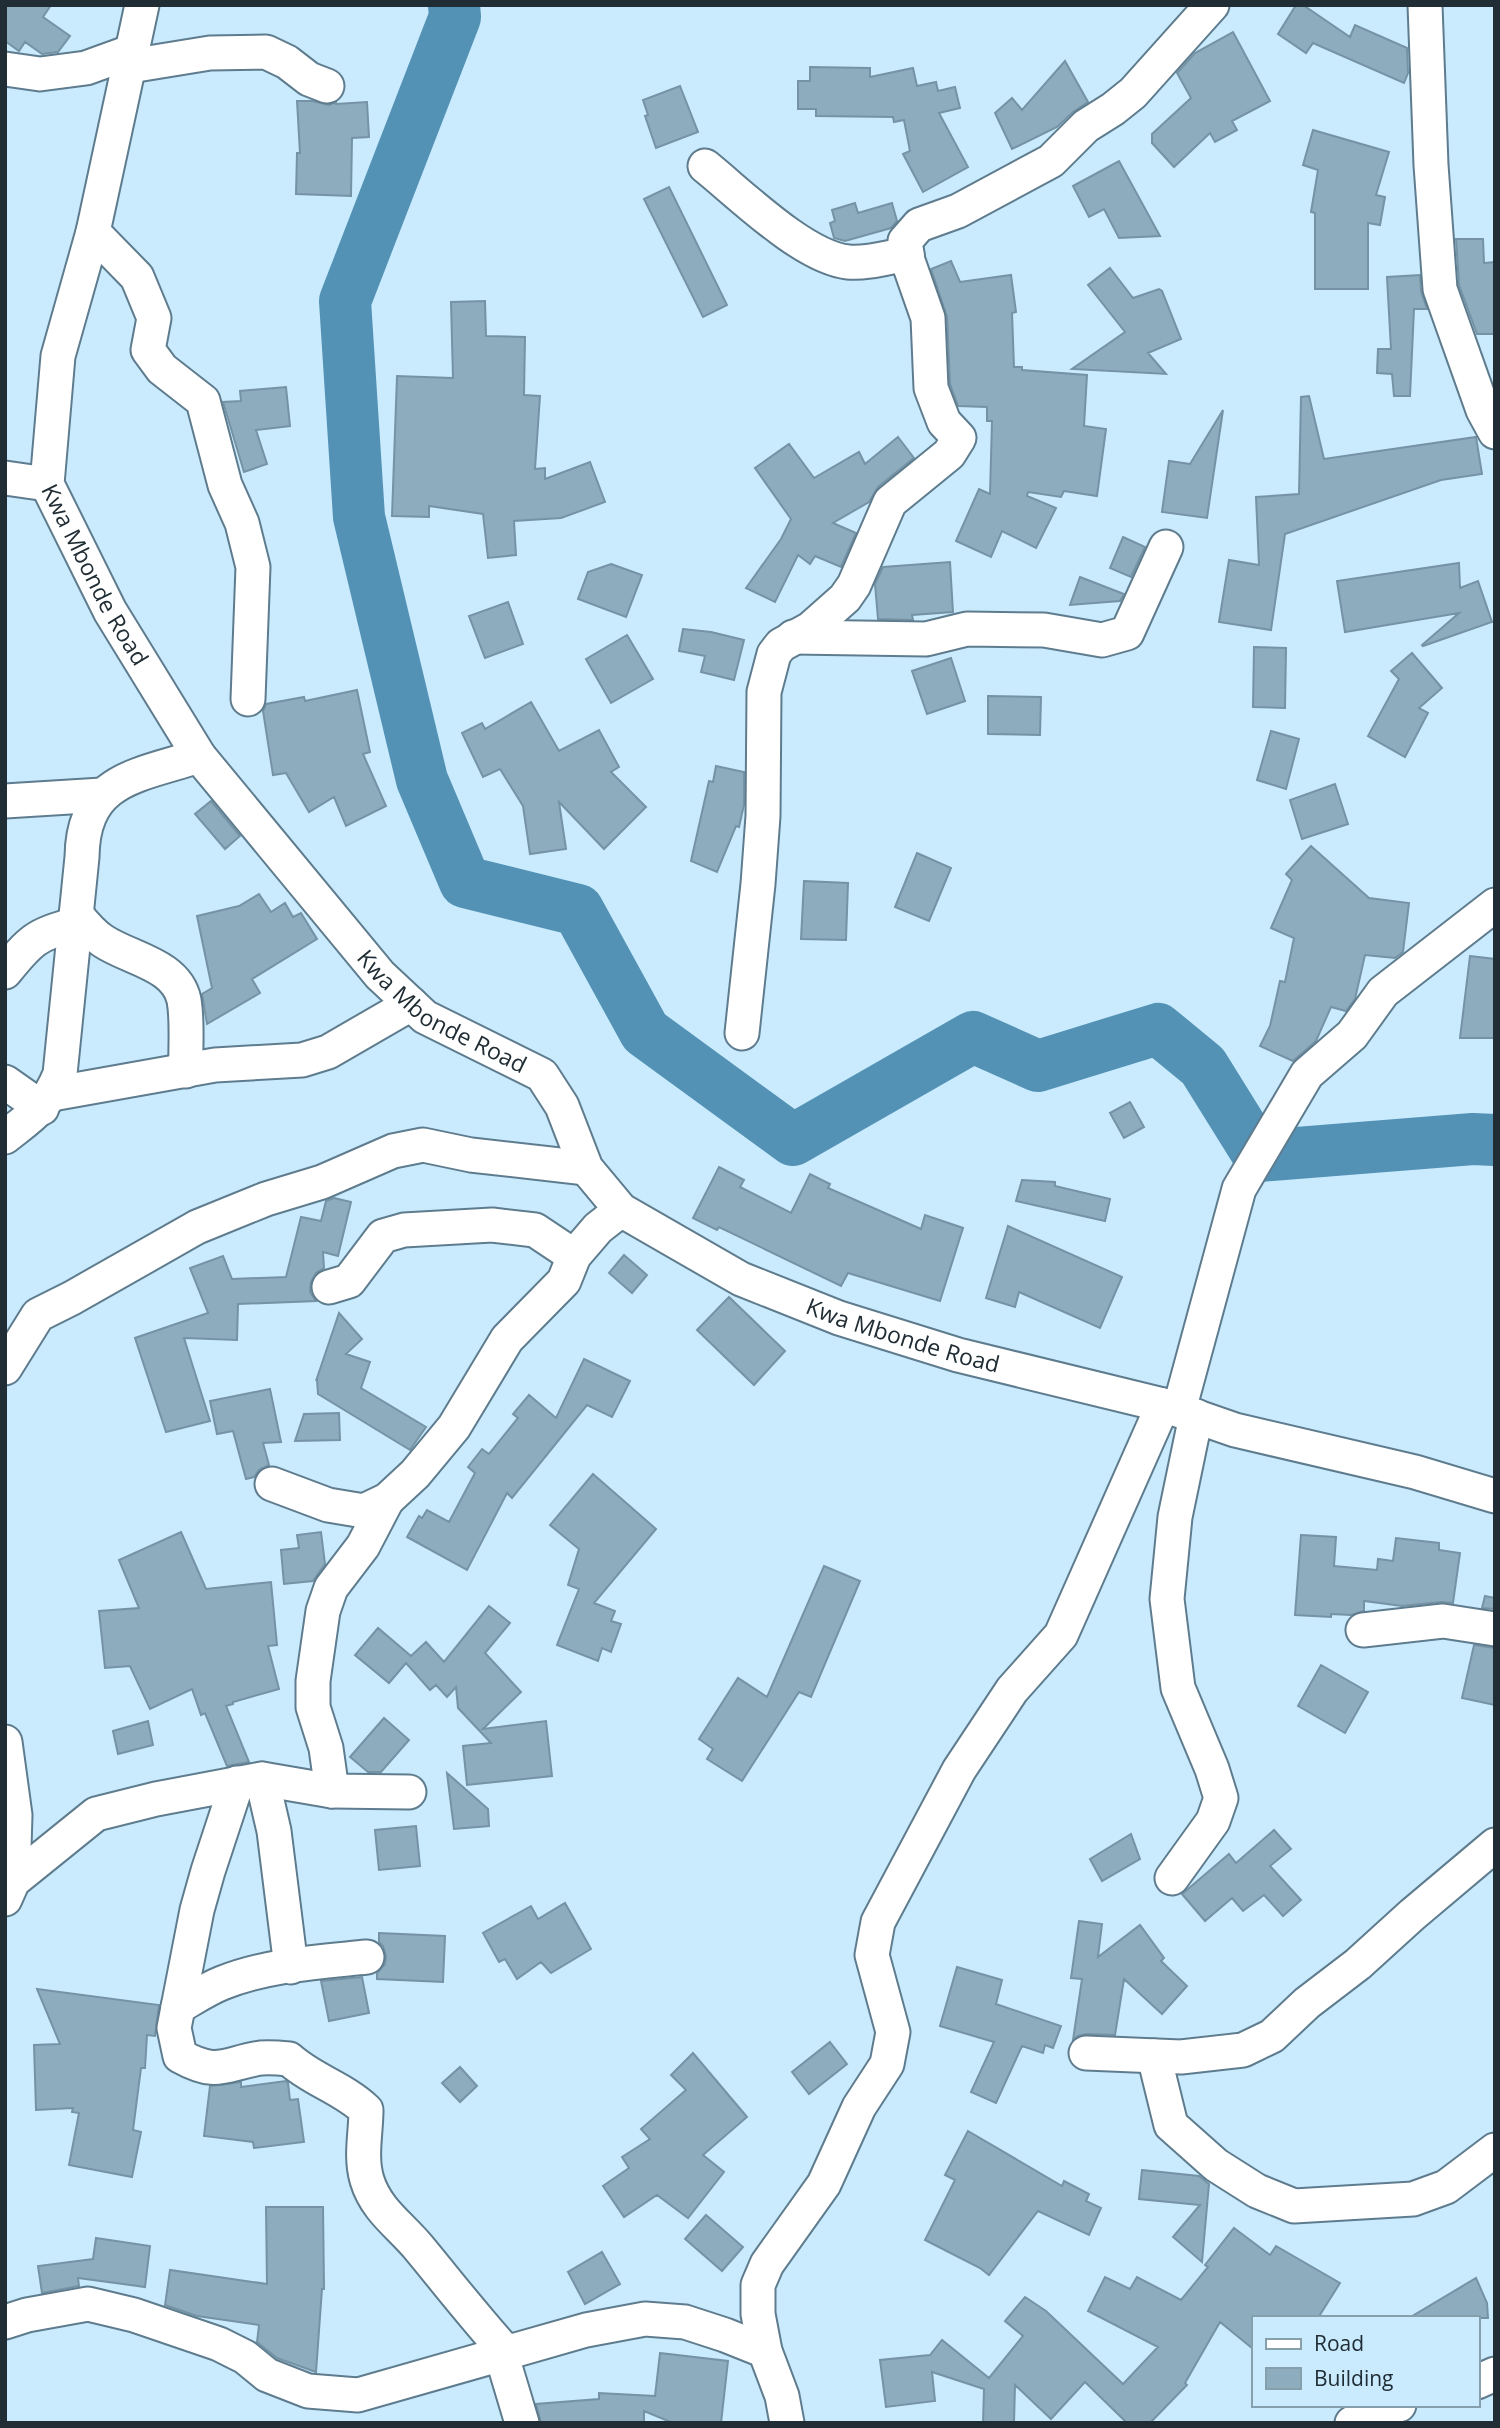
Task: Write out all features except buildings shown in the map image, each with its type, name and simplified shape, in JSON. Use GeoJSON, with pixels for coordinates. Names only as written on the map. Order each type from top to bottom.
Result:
{"type":"FeatureCollection","features":[{"type":"Feature","properties":{"kind":"street","name":"Kwa Mbonde Road"},"geometry":{"type":"LineString","coordinates":[[142,5],[93,232],[58,356],[47,484],[110,611],[199,756],[380,975],[425,1017],[542,1075],[562,1106],[586,1168],[621,1210],[741,1279],[839,1318],[958,1355],[1179,1411],[1235,1430],[1415,1472],[1495,1496]]}},
{"type":"Feature","properties":{"kind":"street"},"geometry":{"type":"LineString","coordinates":[[742,1033],[763,816],[764,692],[774,654],[781,645],[810,629],[845,598],[854,584],[890,502],[949,454],[959,438],[944,422],[930,388],[928,318],[905,241],[919,225],[969,206],[1051,162],[1086,126],[1133,93],[1212,5]]}},
{"type":"Feature","properties":{"kind":"street"},"geometry":{"type":"LineString","coordinates":[[1425,5],[1431,165],[1440,289],[1483,410],[1495,432]]}},
{"type":"Feature","properties":{"kind":"street"},"geometry":{"type":"LineString","coordinates":[[5,69],[40,74],[131,59],[266,52],[287,62],[309,79],[327,86]]}},
{"type":"Feature","properties":{"kind":"street"},"geometry":{"type":"LineString","coordinates":[[705,166],[788,233],[820,255],[849,262],[907,254]]}},
{"type":"Feature","properties":{"kind":"street"},"geometry":{"type":"LineString","coordinates":[[93,232],[137,277],[154,318],[148,350],[162,369],[203,401],[225,485],[242,523],[253,567],[248,699]]}},
{"type":"Feature","properties":{"kind":"street"},"geometry":{"type":"LineString","coordinates":[[5,478],[47,484]]}},
{"type":"Feature","properties":{"kind":"street"},"geometry":{"type":"LineString","coordinates":[[793,637],[926,639],[967,629],[1044,630],[1102,640],[1127,633],[1166,547]]}},
{"type":"Feature","properties":{"kind":"street"},"geometry":{"type":"LineString","coordinates":[[5,1136],[47,1101],[60,1074],[82,835],[89,814],[102,795],[120,782],[199,756]]}},
{"type":"Feature","properties":{"kind":"street"},"geometry":{"type":"LineString","coordinates":[[5,801],[102,795]]}},
{"type":"Feature","properties":{"kind":"street"},"geometry":{"type":"LineString","coordinates":[[787,2423],[782,2396],[765,2351],[758,2314],[758,2285],[767,2264],[824,2184],[859,2107],[887,2064],[893,2032],[872,1955],[878,1922],[958,1770],[1012,1690],[1061,1635],[1179,1411],[1239,1189],[1307,1074],[1352,1035],[1383,992],[1495,905]]}},
{"type":"Feature","properties":{"kind":"street"},"geometry":{"type":"LineString","coordinates":[[5,972],[35,938],[75,920]]}},
{"type":"Feature","properties":{"kind":"street"},"geometry":{"type":"LineString","coordinates":[[75,920],[102,941],[169,975],[177,982],[184,999],[186,1071]]}},
{"type":"Feature","properties":{"kind":"street"},"geometry":{"type":"LineString","coordinates":[[5,1082],[47,1101],[215,1065],[302,1060],[328,1052],[411,1004]]}},
{"type":"Feature","properties":{"kind":"street"},"geometry":{"type":"LineString","coordinates":[[5,1368],[38,1315],[197,1227],[266,1199],[322,1182],[393,1151],[423,1145],[471,1156],[586,1168]]}},
{"type":"Feature","properties":{"kind":"street"},"geometry":{"type":"LineString","coordinates":[[272,1484],[328,1505],[364,1511],[387,1500],[415,1474],[454,1427],[507,1339],[564,1281],[574,1256],[598,1228],[621,1210]]}},
{"type":"Feature","properties":{"kind":"street"},"geometry":{"type":"LineString","coordinates":[[329,1287],[349,1281],[383,1236],[404,1230],[492,1225],[535,1230],[574,1256]]}},
{"type":"Feature","properties":{"kind":"street"},"geometry":{"type":"LineString","coordinates":[[1172,1878],[1213,1821],[1221,1798],[1212,1769],[1178,1688],[1167,1599],[1175,1517],[1179,1411]]}},
{"type":"Feature","properties":{"kind":"street"},"geometry":{"type":"LineString","coordinates":[[332,1791],[326,1748],[313,1707],[313,1681],[323,1611],[331,1588],[363,1546],[387,1500]]}},
{"type":"Feature","properties":{"kind":"street"},"geometry":{"type":"LineString","coordinates":[[1363,1630],[1443,1621],[1495,1629]]}},
{"type":"Feature","properties":{"kind":"street"},"geometry":{"type":"LineString","coordinates":[[5,1742],[15,1815],[9,1879]]}},
{"type":"Feature","properties":{"kind":"street"},"geometry":{"type":"LineString","coordinates":[[249,1781],[274,1832],[292,1967]]}},
{"type":"Feature","properties":{"kind":"street"},"geometry":{"type":"LineString","coordinates":[[249,1781],[197,1910],[174,2028],[180,2056],[198,2066],[222,2068],[262,2058],[289,2059],[302,2071],[338,2089],[366,2110],[363,2160],[367,2182],[383,2212],[416,2245],[504,2352],[522,2423]]}},
{"type":"Feature","properties":{"kind":"street"},"geometry":{"type":"LineString","coordinates":[[9,1879],[96,1814],[156,1799],[249,1781],[332,1791],[409,1791]]}},
{"type":"Feature","properties":{"kind":"street"},"geometry":{"type":"LineString","coordinates":[[1086,2053],[1181,2057],[1218,2054],[1243,2050],[1272,2036],[1307,2003],[1358,1964],[1495,1845]]}},
{"type":"Feature","properties":{"kind":"street"},"geometry":{"type":"LineString","coordinates":[[178,2007],[221,1983],[292,1967],[367,1957]]}},
{"type":"Feature","properties":{"kind":"street"},"geometry":{"type":"LineString","coordinates":[[1154,2056],[1171,2125],[1216,2165],[1256,2191],[1294,2206],[1413,2199],[1446,2187],[1495,2150]]}},
{"type":"Feature","properties":{"kind":"street"},"geometry":{"type":"LineString","coordinates":[[5,2322],[27,2315],[88,2304],[195,2334],[245,2357],[267,2375],[308,2391],[358,2395],[586,2330],[645,2319],[685,2322],[765,2351]]}},
{"type":"Feature","properties":{"kind":"street"},"geometry":{"type":"LineString","coordinates":[[1479,2381],[1495,2374]]}},
{"type":"Feature","properties":{"kind":"street"},"geometry":{"type":"LineString","coordinates":[[1352,2423],[1371,2413],[1392,2407]]}},
{"type":"Feature","properties":{"kind":"waterway"},"geometry":{"type":"LineString","coordinates":[[454,5],[455,17],[345,301],[359,517],[422,780],[465,882],[578,910],[645,1032],[793,1140],[973,1037],[1038,1066],[1158,1029],[1203,1066],[1259,1156],[1473,1139],[1495,1140]]}}]}
